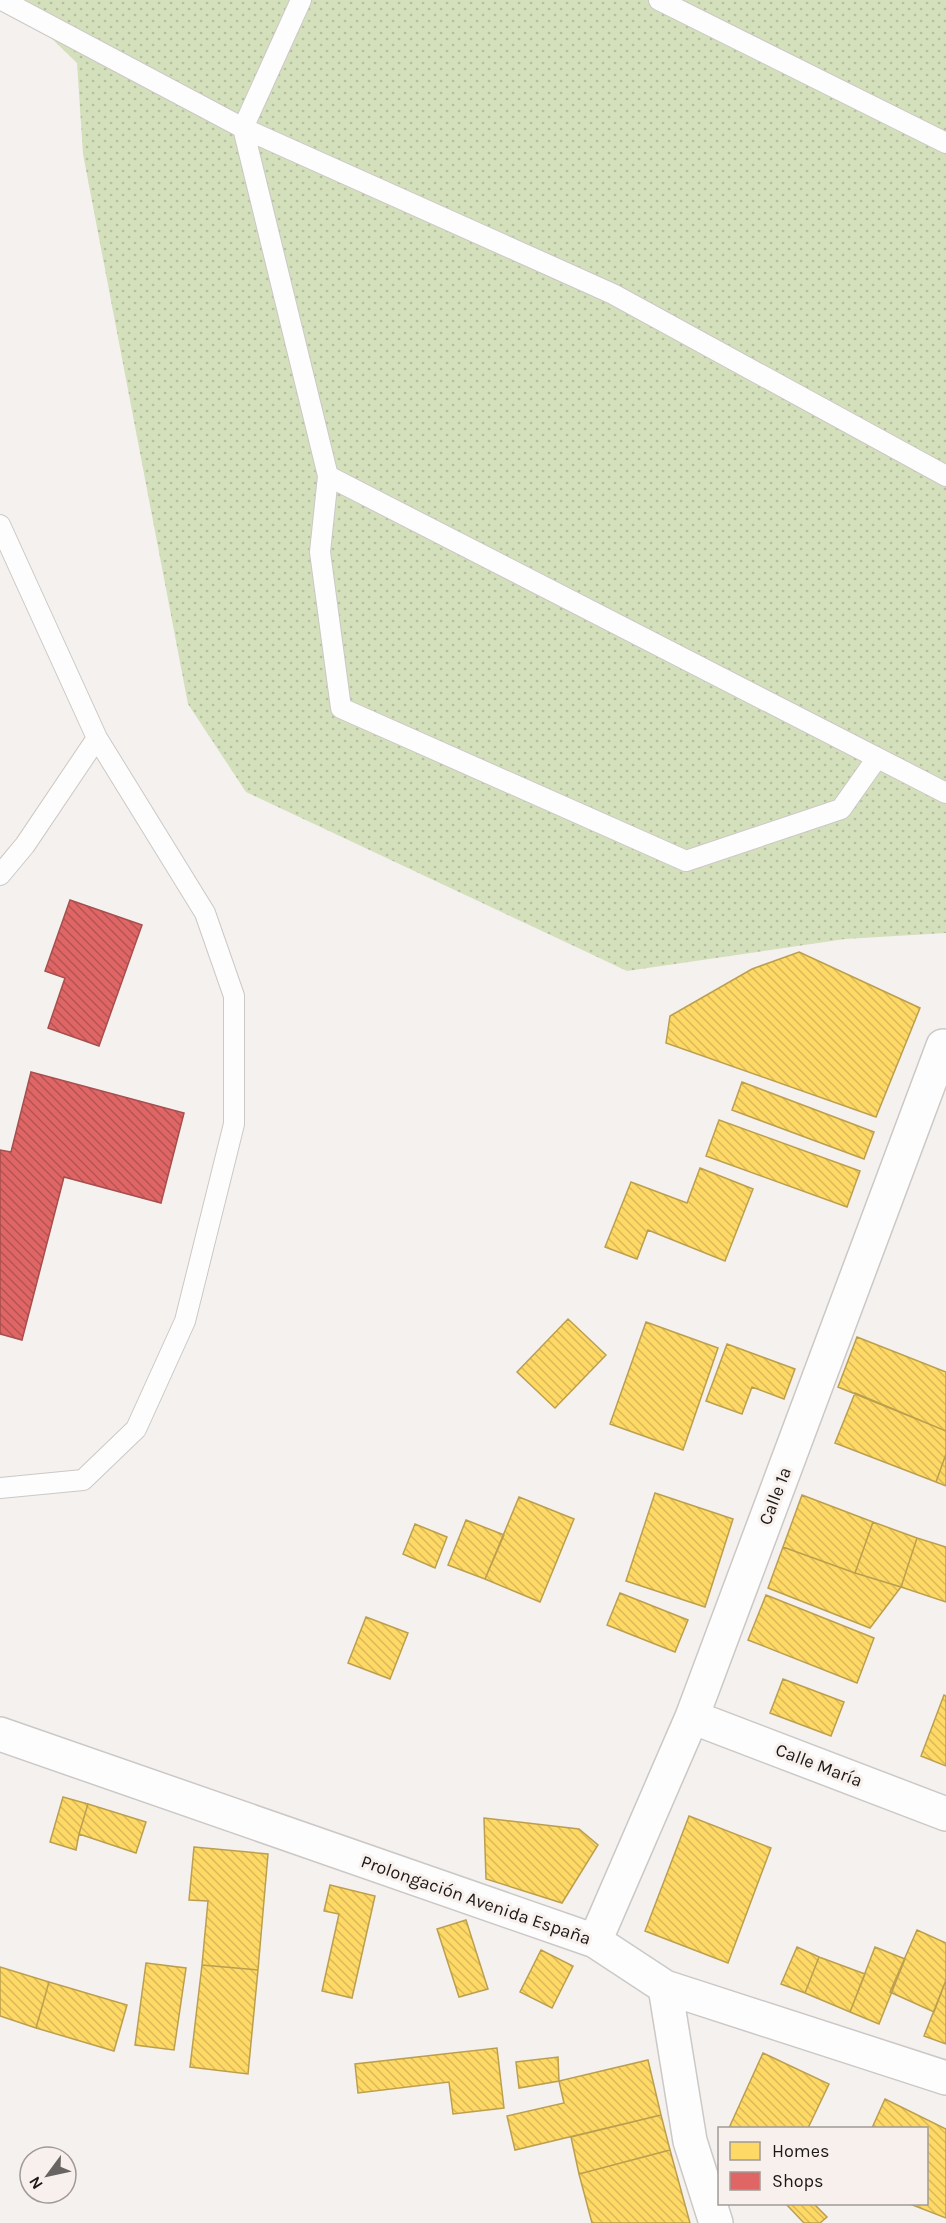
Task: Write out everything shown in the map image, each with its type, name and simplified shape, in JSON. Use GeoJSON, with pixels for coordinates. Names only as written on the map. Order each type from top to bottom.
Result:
{"type":"FeatureCollection","features":[{"type":"Feature","properties":{"kind":"street","name":"Calle 1ª"},"geometry":{"type":"LineString","coordinates":[[595,1941],[692,1717],[945,1047]]}},
{"type":"Feature","properties":{"kind":"street","name":"Calle María"},"geometry":{"type":"LineString","coordinates":[[692,1717],[946,1814]]}},
{"type":"Feature","properties":{"kind":"street","name":"Prolongación Avenida España"},"geometry":{"type":"LineString","coordinates":[[0,1734],[595,1941],[665,1987],[946,2078]]}},
{"type":"Feature","properties":{"kind":"street"},"geometry":{"type":"LineString","coordinates":[[665,1987],[690,2141],[716,2223]]}},
{"type":"Feature","properties":{"kind":"lane"},"geometry":{"type":"LineString","coordinates":[[2,0],[243,128],[613,294],[946,477]]}},
{"type":"Feature","properties":{"kind":"lane"},"geometry":{"type":"LineString","coordinates":[[301,0],[243,128],[328,476],[320,552],[341,708],[686,861],[841,809],[877,758]]}},
{"type":"Feature","properties":{"kind":"lane"},"geometry":{"type":"LineString","coordinates":[[659,0],[946,143]]}},
{"type":"Feature","properties":{"kind":"lane"},"geometry":{"type":"LineString","coordinates":[[328,476],[946,793]]}},
{"type":"Feature","properties":{"kind":"lane"},"geometry":{"type":"LineString","coordinates":[[0,525],[97,738],[205,913],[234,996],[234,1124],[185,1321],[136,1429],[83,1480],[0,1488]]}},
{"type":"Feature","properties":{"kind":"lane"},"geometry":{"type":"LineString","coordinates":[[0,875],[25,845],[97,738]]}},
{"type":"Feature","properties":{"kind":"green space"},"geometry":{"type":"Polygon","coordinates":[[[12,0],[946,0],[946,933],[845,939],[627,971],[246,792],[188,704],[83,154],[77,63],[12,0]]]}},
{"type":"Feature","properties":{"kind":"building: Homes"},"geometry":{"type":"Polygon","coordinates":[[[799,952],[920,1008],[876,1117],[666,1043],[670,1016],[752,969],[799,952]]]}},
{"type":"Feature","properties":{"kind":"building: Homes"},"geometry":{"type":"Polygon","coordinates":[[[742,1082],[874,1132],[864,1159],[732,1110],[742,1082]]]}},
{"type":"Feature","properties":{"kind":"building: Homes"},"geometry":{"type":"Polygon","coordinates":[[[719,1120],[860,1171],[847,1207],[706,1156],[719,1120]]]}},
{"type":"Feature","properties":{"kind":"building: Homes"},"geometry":{"type":"Polygon","coordinates":[[[700,1168],[753,1189],[725,1261],[648,1230],[637,1259],[605,1247],[631,1182],[687,1203],[700,1168]]]}},
{"type":"Feature","properties":{"kind":"building: Homes"},"geometry":{"type":"Polygon","coordinates":[[[568,1319],[606,1355],[555,1408],[517,1372],[568,1319]]]}},
{"type":"Feature","properties":{"kind":"building: Homes"},"geometry":{"type":"Polygon","coordinates":[[[646,1322],[718,1348],[683,1450],[610,1424],[646,1322]]]}},
{"type":"Feature","properties":{"kind":"building: Homes"},"geometry":{"type":"Polygon","coordinates":[[[857,1337],[946,1372],[946,1431],[838,1387],[857,1337]]]}},
{"type":"Feature","properties":{"kind":"building: Homes"},"geometry":{"type":"Polygon","coordinates":[[[727,1344],[795,1369],[784,1399],[752,1387],[742,1414],[706,1401],[727,1344]]]}},
{"type":"Feature","properties":{"kind":"building: Homes"},"geometry":{"type":"Polygon","coordinates":[[[855,1393],[946,1431],[946,1454],[936,1482],[835,1443],[855,1393]]]}},
{"type":"Feature","properties":{"kind":"building: Homes"},"geometry":{"type":"Polygon","coordinates":[[[946,1454],[946,1486],[936,1482],[946,1454]]]}},
{"type":"Feature","properties":{"kind":"building: Homes"},"geometry":{"type":"Polygon","coordinates":[[[655,1493],[733,1519],[705,1607],[626,1581],[655,1493]]]}},
{"type":"Feature","properties":{"kind":"building: Homes"},"geometry":{"type":"Polygon","coordinates":[[[802,1495],[873,1522],[855,1573],[783,1547],[802,1495]]]}},
{"type":"Feature","properties":{"kind":"building: Homes"},"geometry":{"type":"Polygon","coordinates":[[[519,1497],[574,1519],[540,1602],[485,1579],[519,1497]]]}},
{"type":"Feature","properties":{"kind":"building: Homes"},"geometry":{"type":"Polygon","coordinates":[[[466,1520],[504,1535],[485,1579],[448,1565],[466,1520]]]}},
{"type":"Feature","properties":{"kind":"building: Homes"},"geometry":{"type":"Polygon","coordinates":[[[873,1522],[917,1538],[901,1587],[855,1573],[873,1522]]]}},
{"type":"Feature","properties":{"kind":"building: Homes"},"geometry":{"type":"Polygon","coordinates":[[[415,1524],[447,1537],[435,1568],[403,1554],[415,1524]]]}},
{"type":"Feature","properties":{"kind":"building: Homes"},"geometry":{"type":"Polygon","coordinates":[[[917,1538],[946,1547],[946,1602],[901,1587],[917,1538]]]}},
{"type":"Feature","properties":{"kind":"building: Homes"},"geometry":{"type":"Polygon","coordinates":[[[783,1547],[901,1587],[870,1628],[768,1588],[783,1547]]]}},
{"type":"Feature","properties":{"kind":"building: Homes"},"geometry":{"type":"Polygon","coordinates":[[[620,1593],[688,1620],[675,1652],[607,1625],[620,1593]]]}},
{"type":"Feature","properties":{"kind":"building: Homes"},"geometry":{"type":"Polygon","coordinates":[[[766,1595],[874,1638],[857,1683],[748,1640],[766,1595]]]}},
{"type":"Feature","properties":{"kind":"building: Homes"},"geometry":{"type":"Polygon","coordinates":[[[366,1617],[408,1633],[390,1679],[348,1663],[366,1617]]]}},
{"type":"Feature","properties":{"kind":"building: Homes"},"geometry":{"type":"Polygon","coordinates":[[[783,1679],[844,1702],[831,1736],[770,1713],[783,1679]]]}},
{"type":"Feature","properties":{"kind":"building: Homes"},"geometry":{"type":"Polygon","coordinates":[[[944,1695],[946,1696],[946,1766],[921,1756],[944,1695]]]}},
{"type":"Feature","properties":{"kind":"building: Homes"},"geometry":{"type":"Polygon","coordinates":[[[63,1797],[88,1804],[76,1850],[50,1842],[63,1797]]]}},
{"type":"Feature","properties":{"kind":"building: Homes"},"geometry":{"type":"Polygon","coordinates":[[[88,1804],[146,1822],[136,1853],[79,1834],[88,1804]]]}},
{"type":"Feature","properties":{"kind":"building: Homes"},"geometry":{"type":"Polygon","coordinates":[[[689,1816],[771,1848],[728,1963],[645,1931],[689,1816]]]}},
{"type":"Feature","properties":{"kind":"building: Homes"},"geometry":{"type":"Polygon","coordinates":[[[484,1818],[579,1829],[598,1845],[562,1903],[486,1879],[484,1818]]]}},
{"type":"Feature","properties":{"kind":"building: Homes"},"geometry":{"type":"Polygon","coordinates":[[[194,1847],[268,1854],[258,1970],[202,1965],[208,1901],[189,1900],[194,1847]]]}},
{"type":"Feature","properties":{"kind":"building: Homes"},"geometry":{"type":"Polygon","coordinates":[[[330,1885],[375,1896],[352,1998],[322,1991],[339,1914],[324,1911],[330,1885]]]}},
{"type":"Feature","properties":{"kind":"building: Homes"},"geometry":{"type":"Polygon","coordinates":[[[466,1920],[488,1989],[459,1997],[437,1929],[466,1920]]]}},
{"type":"Feature","properties":{"kind":"building: Homes"},"geometry":{"type":"Polygon","coordinates":[[[917,1930],[946,1943],[946,1980],[934,2012],[890,1992],[917,1930]]]}},
{"type":"Feature","properties":{"kind":"building: Homes"},"geometry":{"type":"Polygon","coordinates":[[[797,1947],[819,1957],[805,1993],[781,1984],[797,1947]]]}},
{"type":"Feature","properties":{"kind":"building: Homes"},"geometry":{"type":"Polygon","coordinates":[[[875,1947],[905,1959],[879,2024],[850,2012],[875,1947]]]}},
{"type":"Feature","properties":{"kind":"building: Homes"},"geometry":{"type":"Polygon","coordinates":[[[541,1950],[573,1966],[552,2008],[520,1992],[541,1950]]]}},
{"type":"Feature","properties":{"kind":"building: Homes"},"geometry":{"type":"Polygon","coordinates":[[[819,1957],[865,1974],[850,2012],[805,1993],[819,1957]]]}},
{"type":"Feature","properties":{"kind":"building: Homes"},"geometry":{"type":"Polygon","coordinates":[[[146,1963],[186,1968],[174,2050],[135,2045],[146,1963]]]}},
{"type":"Feature","properties":{"kind":"building: Homes"},"geometry":{"type":"Polygon","coordinates":[[[202,1965],[258,1970],[248,2074],[190,2067],[202,1965]]]}},
{"type":"Feature","properties":{"kind":"building: Homes"},"geometry":{"type":"Polygon","coordinates":[[[0,1967],[49,1982],[36,2028],[0,2016],[0,1967]]]}},
{"type":"Feature","properties":{"kind":"building: Homes"},"geometry":{"type":"Polygon","coordinates":[[[946,1980],[946,2044],[924,2036],[946,1980]]]}},
{"type":"Feature","properties":{"kind":"building: Homes"},"geometry":{"type":"Polygon","coordinates":[[[49,1982],[127,2005],[114,2051],[36,2028],[49,1982]]]}},
{"type":"Feature","properties":{"kind":"building: Homes"},"geometry":{"type":"Polygon","coordinates":[[[497,2048],[504,2108],[453,2114],[449,2082],[358,2093],[355,2064],[497,2048]]]}},
{"type":"Feature","properties":{"kind":"building: Homes"},"geometry":{"type":"Polygon","coordinates":[[[763,2053],[829,2084],[808,2127],[729,2127],[763,2053]]]}},
{"type":"Feature","properties":{"kind":"building: Homes"},"geometry":{"type":"Polygon","coordinates":[[[558,2057],[559,2081],[519,2088],[516,2062],[558,2057]]]}},
{"type":"Feature","properties":{"kind":"building: Homes"},"geometry":{"type":"Polygon","coordinates":[[[648,2060],[661,2115],[515,2150],[507,2116],[564,2103],[559,2081],[648,2060]]]}},
{"type":"Feature","properties":{"kind":"building: Homes"},"geometry":{"type":"Polygon","coordinates":[[[885,2099],[946,2129],[946,2218],[913,2205],[928,2205],[928,2127],[872,2127],[885,2099]]]}},
{"type":"Feature","properties":{"kind":"building: Homes"},"geometry":{"type":"Polygon","coordinates":[[[661,2115],[670,2150],[579,2174],[571,2137],[661,2115]]]}},
{"type":"Feature","properties":{"kind":"building: Homes"},"geometry":{"type":"Polygon","coordinates":[[[670,2150],[690,2223],[592,2223],[579,2174],[670,2150]]]}},
{"type":"Feature","properties":{"kind":"building: Homes"},"geometry":{"type":"Polygon","coordinates":[[[787,2205],[815,2205],[827,2217],[820,2223],[804,2223],[787,2205]]]}},
{"type":"Feature","properties":{"kind":"building: Shops"},"geometry":{"type":"Polygon","coordinates":[[[70,900],[142,925],[99,1046],[48,1028],[65,978],[45,971],[70,900]]]}},
{"type":"Feature","properties":{"kind":"building: Shops"},"geometry":{"type":"Polygon","coordinates":[[[31,1072],[184,1113],[161,1203],[64,1177],[22,1340],[0,1334],[0,1150],[11,1152],[31,1072]]]}}]}
